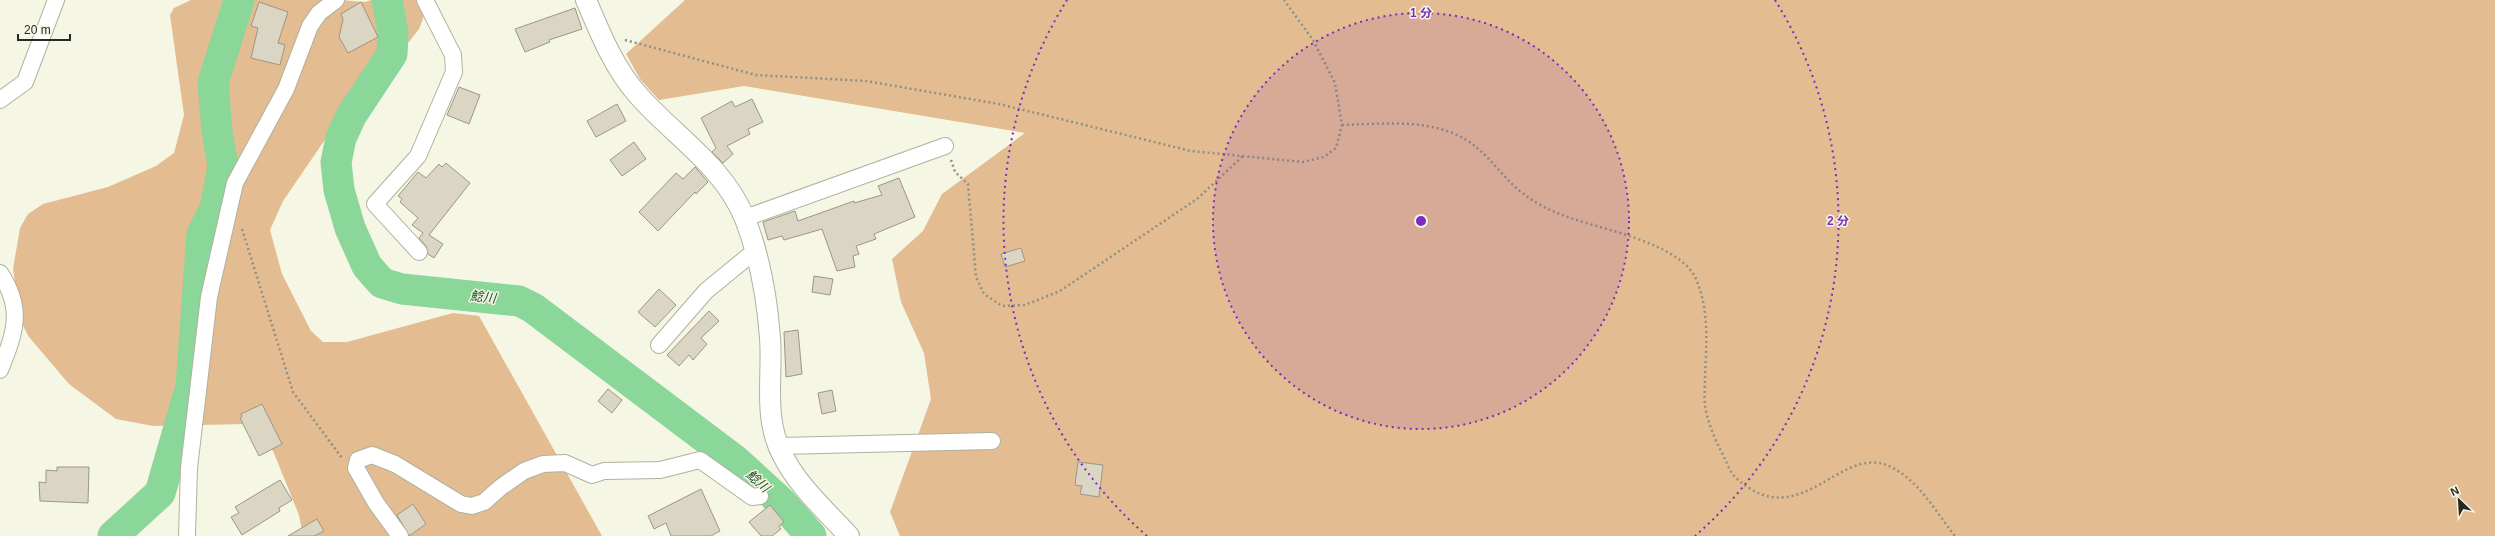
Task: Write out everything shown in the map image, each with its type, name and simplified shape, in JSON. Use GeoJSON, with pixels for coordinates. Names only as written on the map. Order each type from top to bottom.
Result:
{"type":"FeatureCollection","features":[{"type":"Feature","properties":{"kind":"street"},"geometry":{"type":"LineString","coordinates":[[0,100],[25,82],[56,0]]}},
{"type":"Feature","properties":{"kind":"street"},"geometry":{"type":"LineString","coordinates":[[187,536],[189,468],[209,297],[235,183],[286,89],[310,26],[319,13],[336,0]]}},
{"type":"Feature","properties":{"kind":"street"},"geometry":{"type":"LineString","coordinates":[[419,252],[376,204],[418,156],[454,72],[453,54],[425,0]]}},
{"type":"Feature","properties":{"kind":"street"},"geometry":{"type":"LineString","coordinates":[[586,0],[618,69],[638,95],[700,154],[723,181],[745,218],[760,262],[770,339],[771,423],[779,446],[798,479],[849,536]]}},
{"type":"Feature","properties":{"kind":"street"},"geometry":{"type":"LineString","coordinates":[[745,218],[945,146]]}},
{"type":"Feature","properties":{"kind":"street"},"geometry":{"type":"LineString","coordinates":[[659,344],[706,291],[756,250]]}},
{"type":"Feature","properties":{"kind":"street"},"geometry":{"type":"LineString","coordinates":[[0,273],[11,290],[16,313],[14,332],[0,370]]}},
{"type":"Feature","properties":{"kind":"street"},"geometry":{"type":"LineString","coordinates":[[779,446],[992,441]]}},
{"type":"Feature","properties":{"kind":"street"},"geometry":{"type":"LineString","coordinates":[[400,536],[376,503],[356,468],[358,460],[372,455],[396,464],[461,504],[472,506],[484,502],[500,487],[524,471],[543,464],[565,463],[592,474],[604,471],[660,470],[700,460],[752,497],[760,496]]}},
{"type":"Feature","properties":{"kind":"path"},"geometry":{"type":"LineString","coordinates":[[601,34],[756,74],[866,81],[999,104],[1191,151],[1303,162],[1324,157],[1336,148],[1342,125],[1335,83],[1313,40],[1284,0]]}},
{"type":"Feature","properties":{"kind":"path"},"geometry":{"type":"LineString","coordinates":[[1342,125],[1409,123],[1455,134],[1483,151],[1524,194],[1549,209],[1654,245],[1684,263],[1696,278],[1706,313],[1705,404],[1716,443],[1735,478],[1760,500]]}},
{"type":"Feature","properties":{"kind":"path"},"geometry":{"type":"LineString","coordinates":[[945,146],[956,172],[968,184],[976,277],[984,294],[1002,306],[1025,305],[1060,291],[1197,199],[1243,156]]}},
{"type":"Feature","properties":{"kind":"path"},"geometry":{"type":"LineString","coordinates":[[241,227],[293,392],[344,460]]}},
{"type":"Feature","properties":{"kind":"path"},"geometry":{"type":"LineString","coordinates":[[1839,479],[1851,471],[1870,464],[1887,466],[1911,480],[1955,536]]}},
{"type":"Feature","properties":{"kind":"shaded area"},"geometry":{"type":"Polygon","coordinates":[[[191,0],[340,0],[365,2],[371,0],[430,0],[419,29],[374,86],[352,100],[283,201],[270,230],[282,274],[311,331],[323,342],[347,342],[453,313],[479,316],[602,536],[303,536],[299,515],[273,451],[246,424],[153,426],[116,419],[69,384],[29,337],[21,322],[13,269],[20,228],[28,214],[43,204],[108,187],[156,166],[174,153],[184,115],[170,15],[174,8],[191,0]]]}},
{"type":"Feature","properties":{"kind":"shaded area"},"geometry":{"type":"Polygon","coordinates":[[[685,0],[2495,0],[2495,536],[900,536],[890,512],[931,399],[924,353],[901,302],[892,259],[923,231],[942,194],[1025,133],[744,86],[659,100],[640,79],[626,54],[685,0]]]}},
{"type":"Feature","properties":{"kind":"building"},"geometry":{"type":"Polygon","coordinates":[[[259,2],[288,12],[278,43],[285,45],[280,65],[251,58],[258,28],[251,26],[259,2]]]}},
{"type":"Feature","properties":{"kind":"building"},"geometry":{"type":"Polygon","coordinates":[[[361,2],[378,37],[348,53],[339,37],[343,19],[341,14],[361,2]]]}},
{"type":"Feature","properties":{"kind":"building"},"geometry":{"type":"Polygon","coordinates":[[[575,8],[582,29],[549,40],[550,42],[525,52],[515,29],[575,8]]]}},
{"type":"Feature","properties":{"kind":"building"},"geometry":{"type":"Polygon","coordinates":[[[459,87],[480,95],[469,124],[447,115],[459,87]]]}},
{"type":"Feature","properties":{"kind":"building"},"geometry":{"type":"Polygon","coordinates":[[[752,99],[763,122],[748,129],[750,134],[727,146],[733,154],[723,163],[712,152],[716,148],[701,118],[732,101],[735,107],[752,99]]]}},
{"type":"Feature","properties":{"kind":"building"},"geometry":{"type":"Polygon","coordinates":[[[617,104],[626,121],[596,137],[587,121],[617,104]]]}},
{"type":"Feature","properties":{"kind":"building"},"geometry":{"type":"Polygon","coordinates":[[[634,142],[646,159],[622,176],[610,160],[634,142]]]}},
{"type":"Feature","properties":{"kind":"building"},"geometry":{"type":"Polygon","coordinates":[[[446,163],[470,183],[429,235],[443,244],[434,258],[428,254],[426,246],[419,238],[423,233],[412,225],[418,218],[400,202],[402,199],[398,196],[418,172],[426,178],[439,164],[442,167],[446,163]]]}},
{"type":"Feature","properties":{"kind":"building"},"geometry":{"type":"Polygon","coordinates":[[[695,167],[708,182],[696,194],[695,192],[658,231],[639,212],[676,173],[683,179],[695,167]]]}},
{"type":"Feature","properties":{"kind":"building"},"geometry":{"type":"Polygon","coordinates":[[[899,178],[915,217],[874,234],[876,239],[856,246],[859,254],[853,256],[855,267],[837,271],[822,229],[784,240],[782,236],[768,240],[763,222],[795,211],[798,221],[854,201],[854,203],[882,195],[878,186],[899,178]]]}},
{"type":"Feature","properties":{"kind":"building"},"geometry":{"type":"Polygon","coordinates":[[[1021,248],[1025,261],[1005,267],[1001,254],[1021,248]]]}},
{"type":"Feature","properties":{"kind":"building"},"geometry":{"type":"Polygon","coordinates":[[[814,276],[833,279],[830,295],[812,292],[814,276]]]}},
{"type":"Feature","properties":{"kind":"building"},"geometry":{"type":"Polygon","coordinates":[[[659,289],[676,305],[655,327],[638,312],[659,289]]]}},
{"type":"Feature","properties":{"kind":"building"},"geometry":{"type":"Polygon","coordinates":[[[709,311],[719,321],[701,338],[707,344],[693,360],[689,355],[679,366],[667,355],[709,311]]]}},
{"type":"Feature","properties":{"kind":"building"},"geometry":{"type":"Polygon","coordinates":[[[798,330],[802,374],[786,377],[784,332],[798,330]]]}},
{"type":"Feature","properties":{"kind":"building"},"geometry":{"type":"Polygon","coordinates":[[[608,389],[622,400],[612,413],[598,401],[608,389]]]}},
{"type":"Feature","properties":{"kind":"building"},"geometry":{"type":"Polygon","coordinates":[[[832,390],[836,411],[822,414],[818,393],[832,390]]]}},
{"type":"Feature","properties":{"kind":"building"},"geometry":{"type":"Polygon","coordinates":[[[262,404],[282,444],[259,456],[240,418],[242,417],[241,414],[262,404]]]}},
{"type":"Feature","properties":{"kind":"building"},"geometry":{"type":"Polygon","coordinates":[[[1078,462],[1103,465],[1099,497],[1080,494],[1082,486],[1075,485],[1078,462]]]}},
{"type":"Feature","properties":{"kind":"building"},"geometry":{"type":"Polygon","coordinates":[[[57,467],[89,467],[88,503],[40,501],[39,482],[46,483],[46,470],[57,471],[57,467]]]}},
{"type":"Feature","properties":{"kind":"building"},"geometry":{"type":"Polygon","coordinates":[[[280,480],[292,500],[279,508],[280,511],[242,535],[231,517],[239,513],[235,507],[280,480]]]}},
{"type":"Feature","properties":{"kind":"building"},"geometry":{"type":"Polygon","coordinates":[[[701,489],[720,531],[711,536],[671,536],[666,523],[654,529],[648,516],[701,489]]]}},
{"type":"Feature","properties":{"kind":"building"},"geometry":{"type":"Polygon","coordinates":[[[413,504],[426,524],[409,536],[397,515],[413,504]]]}},
{"type":"Feature","properties":{"kind":"building"},"geometry":{"type":"Polygon","coordinates":[[[770,505],[784,522],[779,526],[781,529],[772,536],[761,536],[749,522],[770,505]]]}},
{"type":"Feature","properties":{"kind":"building"},"geometry":{"type":"Polygon","coordinates":[[[317,519],[324,531],[314,536],[288,536],[317,519]]]}},
{"type":"Feature","properties":{"kind":"waterway"},"geometry":{"type":"LineString","coordinates":[[113,536],[160,493],[191,386],[202,234],[215,209],[223,166],[217,131],[213,83],[239,0]]}},
{"type":"Feature","properties":{"kind":"waterway","name":"鯰川"},"geometry":{"type":"LineString","coordinates":[[387,0],[393,33],[392,54],[351,116],[341,138],[336,162],[339,190],[350,228],[367,266],[382,283],[402,289],[519,301],[533,308],[736,461],[782,503],[811,536]]}}]}
